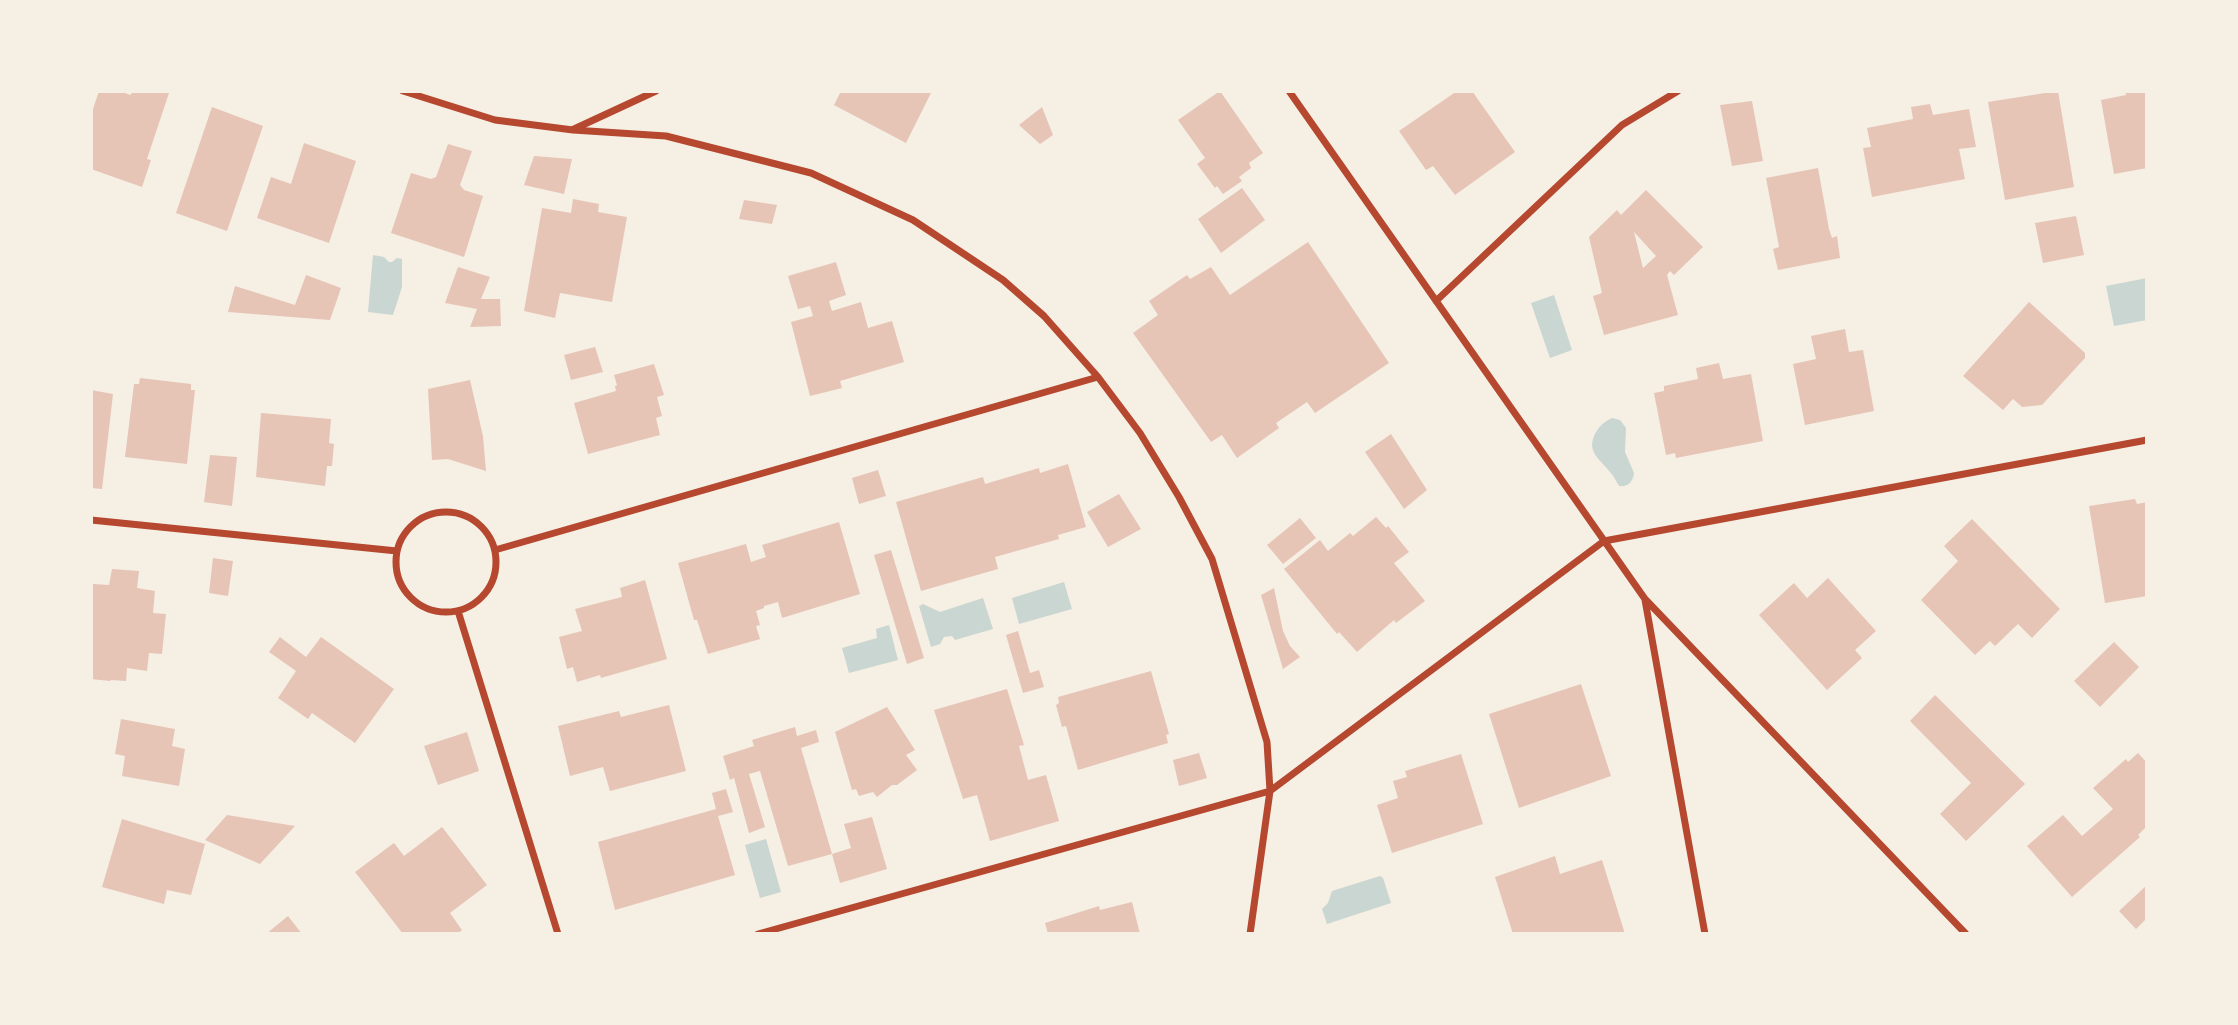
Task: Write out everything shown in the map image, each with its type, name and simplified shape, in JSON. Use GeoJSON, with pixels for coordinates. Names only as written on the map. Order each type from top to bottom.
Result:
{"type":"FeatureCollection","features":[{"type":"Feature","properties":{"kind":"street"},"geometry":{"type":"LineString","coordinates":[[403,91],[495,120],[573,130],[666,136],[811,173],[913,220],[1003,280],[1044,316],[1098,377],[1140,433],[1179,497],[1212,559],[1266,742],[1270,791],[1250,934]]}},
{"type":"Feature","properties":{"kind":"street"},"geometry":{"type":"LineString","coordinates":[[573,130],[656,91]]}},
{"type":"Feature","properties":{"kind":"street"},"geometry":{"type":"LineString","coordinates":[[1289,91],[1645,599],[1966,934]]}},
{"type":"Feature","properties":{"kind":"street"},"geometry":{"type":"LineString","coordinates":[[1436,301],[1622,125],[1678,91]]}},
{"type":"Feature","properties":{"kind":"street"},"geometry":{"type":"LineString","coordinates":[[495,550],[1098,377]]}},
{"type":"Feature","properties":{"kind":"street"},"geometry":{"type":"LineString","coordinates":[[758,934],[1270,791],[1604,541],[2147,440]]}},
{"type":"Feature","properties":{"kind":"street"},"geometry":{"type":"LineString","coordinates":[[430,514],[461,514],[476,522],[487,534],[495,550],[493,581],[485,595],[458,611],[440,613],[424,608],[410,598],[400,584],[395,568],[403,535],[414,522],[430,514]]}},
{"type":"Feature","properties":{"kind":"street"},"geometry":{"type":"LineString","coordinates":[[91,520],[397,551]]}},
{"type":"Feature","properties":{"kind":"street"},"geometry":{"type":"LineString","coordinates":[[1645,599],[1705,934]]}},
{"type":"Feature","properties":{"kind":"street"},"geometry":{"type":"LineString","coordinates":[[458,611],[558,934]]}},
{"type":"Feature","properties":{"kind":"shaded area"},"geometry":{"type":"Polygon","coordinates":[[[373,255],[384,257],[389,262],[402,259],[402,287],[393,315],[368,312],[373,255]]]}},
{"type":"Feature","properties":{"kind":"shaded area"},"geometry":{"type":"Polygon","coordinates":[[[2147,278],[2147,320],[2114,326],[2106,286],[2147,278]]]}},
{"type":"Feature","properties":{"kind":"shaded area"},"geometry":{"type":"Polygon","coordinates":[[[1554,295],[1572,350],[1550,358],[1531,303],[1554,295]]]}},
{"type":"Feature","properties":{"kind":"shaded area"},"geometry":{"type":"Polygon","coordinates":[[[1612,418],[1620,420],[1626,428],[1625,452],[1634,473],[1625,486],[1619,486],[1595,455],[1592,446],[1598,429],[1612,418]]]}},
{"type":"Feature","properties":{"kind":"shaded area"},"geometry":{"type":"Polygon","coordinates":[[[1064,582],[1072,609],[1019,624],[1012,598],[1064,582]]]}},
{"type":"Feature","properties":{"kind":"shaded area"},"geometry":{"type":"Polygon","coordinates":[[[983,598],[993,629],[955,640],[952,636],[944,637],[940,644],[931,647],[919,606],[923,604],[940,612],[983,598]]]}},
{"type":"Feature","properties":{"kind":"shaded area"},"geometry":{"type":"Polygon","coordinates":[[[889,625],[898,660],[849,673],[842,648],[877,638],[876,629],[889,625]]]}},
{"type":"Feature","properties":{"kind":"shaded area"},"geometry":{"type":"Polygon","coordinates":[[[766,839],[781,892],[760,898],[745,845],[766,839]]]}},
{"type":"Feature","properties":{"kind":"shaded area"},"geometry":{"type":"Polygon","coordinates":[[[1380,876],[1391,903],[1327,924],[1322,909],[1328,903],[1332,891],[1380,876]]]}},
{"type":"Feature","properties":{"kind":"building"},"geometry":{"type":"Polygon","coordinates":[[[99,91],[120,91],[130,95],[134,91],[169,93],[147,159],[151,160],[142,187],[91,169],[91,115],[99,91]]]}},
{"type":"Feature","properties":{"kind":"building"},"geometry":{"type":"Polygon","coordinates":[[[841,91],[932,91],[906,143],[834,105],[841,91]]]}},
{"type":"Feature","properties":{"kind":"building"},"geometry":{"type":"Polygon","coordinates":[[[1220,91],[1263,153],[1249,163],[1251,168],[1239,177],[1242,181],[1223,194],[1217,186],[1215,188],[1197,164],[1205,158],[1178,120],[1220,91]]]}},
{"type":"Feature","properties":{"kind":"building"},"geometry":{"type":"Polygon","coordinates":[[[1457,91],[1472,91],[1515,152],[1455,195],[1433,166],[1426,170],[1399,131],[1457,91]]]}},
{"type":"Feature","properties":{"kind":"building"},"geometry":{"type":"Polygon","coordinates":[[[2058,91],[2074,187],[2005,200],[1988,102],[2058,91]]]}},
{"type":"Feature","properties":{"kind":"building"},"geometry":{"type":"Polygon","coordinates":[[[2125,91],[2147,91],[2147,168],[2114,174],[2101,100],[2126,95],[2125,91]]]}},
{"type":"Feature","properties":{"kind":"building"},"geometry":{"type":"Polygon","coordinates":[[[1752,101],[1763,161],[1732,166],[1720,105],[1752,101]]]}},
{"type":"Feature","properties":{"kind":"building"},"geometry":{"type":"Polygon","coordinates":[[[1930,104],[1933,115],[1969,109],[1976,147],[1959,149],[1965,179],[1872,197],[1863,148],[1871,147],[1867,128],[1913,119],[1911,107],[1930,104]]]}},
{"type":"Feature","properties":{"kind":"building"},"geometry":{"type":"Polygon","coordinates":[[[212,107],[263,126],[227,231],[176,213],[212,107]]]}},
{"type":"Feature","properties":{"kind":"building"},"geometry":{"type":"Polygon","coordinates":[[[1042,107],[1053,135],[1040,144],[1019,125],[1042,107]]]}},
{"type":"Feature","properties":{"kind":"building"},"geometry":{"type":"Polygon","coordinates":[[[304,143],[356,161],[329,243],[257,218],[271,177],[291,184],[304,143]]]}},
{"type":"Feature","properties":{"kind":"building"},"geometry":{"type":"Polygon","coordinates":[[[448,144],[472,151],[460,185],[464,190],[483,196],[464,257],[391,233],[411,173],[431,179],[436,177],[448,144]]]}},
{"type":"Feature","properties":{"kind":"building"},"geometry":{"type":"Polygon","coordinates":[[[534,156],[572,159],[564,194],[524,185],[534,156]]]}},
{"type":"Feature","properties":{"kind":"building"},"geometry":{"type":"Polygon","coordinates":[[[1818,168],[1829,229],[1832,238],[1837,236],[1840,258],[1778,270],[1773,249],[1779,247],[1766,178],[1818,168]]]}},
{"type":"Feature","properties":{"kind":"building"},"geometry":{"type":"Polygon","coordinates":[[[1242,188],[1265,220],[1221,253],[1198,219],[1242,188]]]}},
{"type":"Feature","properties":{"kind":"building"},"geometry":{"type":"Polygon","coordinates":[[[1646,190],[1703,247],[1674,275],[1670,271],[1667,275],[1678,315],[1604,335],[1593,296],[1602,293],[1589,237],[1617,210],[1621,215],[1646,190]],[[1634,232],[1643,268],[1656,256],[1634,232]]]}},
{"type":"Feature","properties":{"kind":"building"},"geometry":{"type":"Polygon","coordinates":[[[573,199],[599,204],[598,212],[627,217],[612,302],[560,293],[555,318],[524,311],[542,208],[571,213],[573,199]]]}},
{"type":"Feature","properties":{"kind":"building"},"geometry":{"type":"Polygon","coordinates":[[[744,200],[777,205],[772,224],[739,219],[744,200]]]}},
{"type":"Feature","properties":{"kind":"building"},"geometry":{"type":"Polygon","coordinates":[[[2076,216],[2084,255],[2043,263],[2035,223],[2076,216]]]}},
{"type":"Feature","properties":{"kind":"building"},"geometry":{"type":"Polygon","coordinates":[[[1308,242],[1389,363],[1315,413],[1307,402],[1276,423],[1279,428],[1237,458],[1222,435],[1211,442],[1133,333],[1158,315],[1149,301],[1187,275],[1190,279],[1211,267],[1230,295],[1308,242]]]}},
{"type":"Feature","properties":{"kind":"building"},"geometry":{"type":"Polygon","coordinates":[[[836,262],[846,295],[829,301],[832,311],[861,302],[868,328],[892,321],[904,362],[840,381],[842,388],[810,396],[791,322],[813,316],[810,306],[798,309],[788,276],[836,262]]]}},
{"type":"Feature","properties":{"kind":"building"},"geometry":{"type":"Polygon","coordinates":[[[458,267],[490,277],[481,299],[500,299],[501,326],[470,327],[477,309],[445,303],[458,267]]]}},
{"type":"Feature","properties":{"kind":"building"},"geometry":{"type":"Polygon","coordinates":[[[306,275],[341,288],[330,320],[228,312],[235,286],[295,305],[306,275]]]}},
{"type":"Feature","properties":{"kind":"building"},"geometry":{"type":"Polygon","coordinates":[[[2029,302],[2085,353],[2085,358],[2042,405],[2022,407],[2013,399],[2003,410],[1963,376],[2029,302]]]}},
{"type":"Feature","properties":{"kind":"building"},"geometry":{"type":"Polygon","coordinates":[[[1845,329],[1849,352],[1863,350],[1874,411],[1805,425],[1793,364],[1816,359],[1811,336],[1845,329]]]}},
{"type":"Feature","properties":{"kind":"building"},"geometry":{"type":"Polygon","coordinates":[[[595,347],[603,372],[571,380],[564,355],[595,347]]]}},
{"type":"Feature","properties":{"kind":"building"},"geometry":{"type":"Polygon","coordinates":[[[1719,363],[1723,379],[1751,374],[1763,441],[1676,458],[1675,453],[1666,455],[1654,393],[1664,391],[1664,386],[1698,379],[1696,368],[1719,363]]]}},
{"type":"Feature","properties":{"kind":"building"},"geometry":{"type":"Polygon","coordinates":[[[654,364],[664,395],[657,397],[662,416],[656,418],[660,435],[588,454],[574,403],[616,391],[614,375],[654,364]]]}},
{"type":"Feature","properties":{"kind":"building"},"geometry":{"type":"Polygon","coordinates":[[[140,378],[191,384],[191,390],[195,390],[187,464],[125,457],[134,384],[139,384],[140,378]]]}},
{"type":"Feature","properties":{"kind":"building"},"geometry":{"type":"Polygon","coordinates":[[[470,380],[483,436],[486,471],[448,459],[432,460],[428,389],[470,380]]]}},
{"type":"Feature","properties":{"kind":"building"},"geometry":{"type":"Polygon","coordinates":[[[91,390],[113,394],[102,489],[91,488],[91,390]]]}},
{"type":"Feature","properties":{"kind":"building"},"geometry":{"type":"Polygon","coordinates":[[[261,413],[331,419],[329,443],[334,444],[332,466],[327,466],[325,486],[256,477],[261,413]]]}},
{"type":"Feature","properties":{"kind":"building"},"geometry":{"type":"Polygon","coordinates":[[[1391,434],[1427,490],[1404,509],[1365,452],[1391,434]]]}},
{"type":"Feature","properties":{"kind":"building"},"geometry":{"type":"Polygon","coordinates":[[[210,455],[237,457],[232,506],[204,502],[210,455]]]}},
{"type":"Feature","properties":{"kind":"building"},"geometry":{"type":"Polygon","coordinates":[[[1068,464],[1086,527],[1058,535],[1059,539],[995,557],[998,569],[921,591],[896,502],[983,477],[985,484],[1039,468],[1040,473],[1068,464]]]}},
{"type":"Feature","properties":{"kind":"building"},"geometry":{"type":"Polygon","coordinates":[[[878,470],[886,496],[859,504],[852,478],[878,470]]]}},
{"type":"Feature","properties":{"kind":"building"},"geometry":{"type":"Polygon","coordinates":[[[1119,494],[1141,529],[1108,547],[1087,512],[1119,494]]]}},
{"type":"Feature","properties":{"kind":"building"},"geometry":{"type":"Polygon","coordinates":[[[2135,499],[2137,504],[2147,502],[2147,596],[2105,603],[2089,506],[2135,499]]]}},
{"type":"Feature","properties":{"kind":"building"},"geometry":{"type":"Polygon","coordinates":[[[1376,517],[1386,528],[1388,526],[1409,552],[1394,563],[1425,601],[1396,623],[1394,620],[1357,652],[1339,632],[1337,634],[1284,569],[1320,540],[1328,551],[1350,533],[1353,536],[1376,517]]]}},
{"type":"Feature","properties":{"kind":"building"},"geometry":{"type":"Polygon","coordinates":[[[1300,518],[1316,538],[1283,564],[1267,545],[1300,518]]]}},
{"type":"Feature","properties":{"kind":"building"},"geometry":{"type":"Polygon","coordinates":[[[1972,519],[2060,609],[2032,638],[2018,624],[1995,646],[1990,641],[1975,655],[1921,600],[1958,561],[1944,546],[1972,519]]]}},
{"type":"Feature","properties":{"kind":"building"},"geometry":{"type":"Polygon","coordinates":[[[839,522],[860,594],[782,618],[778,602],[764,606],[756,611],[760,625],[756,626],[760,639],[708,654],[697,620],[694,620],[678,563],[746,544],[751,562],[766,557],[762,545],[839,522]]]}},
{"type":"Feature","properties":{"kind":"building"},"geometry":{"type":"Polygon","coordinates":[[[891,550],[924,658],[907,664],[874,555],[891,550]]]}},
{"type":"Feature","properties":{"kind":"building"},"geometry":{"type":"Polygon","coordinates":[[[213,558],[233,561],[228,596],[209,593],[213,558]]]}},
{"type":"Feature","properties":{"kind":"building"},"geometry":{"type":"Polygon","coordinates":[[[112,569],[139,571],[137,588],[155,591],[153,613],[166,614],[162,654],[149,653],[147,671],[127,668],[126,681],[91,679],[93,584],[109,585],[112,569]]]}},
{"type":"Feature","properties":{"kind":"building"},"geometry":{"type":"Polygon","coordinates":[[[1828,578],[1876,631],[1855,650],[1862,658],[1827,690],[1759,615],[1794,583],[1807,598],[1828,578]]]}},
{"type":"Feature","properties":{"kind":"building"},"geometry":{"type":"Polygon","coordinates":[[[645,580],[667,659],[577,682],[573,667],[567,669],[559,637],[582,631],[575,609],[622,597],[620,588],[645,580]]]}},
{"type":"Feature","properties":{"kind":"building"},"geometry":{"type":"Polygon","coordinates":[[[1274,588],[1283,631],[1290,646],[1300,657],[1283,669],[1261,595],[1274,588]]]}},
{"type":"Feature","properties":{"kind":"building"},"geometry":{"type":"Polygon","coordinates":[[[1018,631],[1030,673],[1039,670],[1044,687],[1023,693],[1006,635],[1018,631]]]}},
{"type":"Feature","properties":{"kind":"building"},"geometry":{"type":"Polygon","coordinates":[[[280,637],[306,657],[321,637],[394,689],[355,743],[312,713],[308,719],[278,698],[296,671],[269,652],[280,637]]]}},
{"type":"Feature","properties":{"kind":"building"},"geometry":{"type":"Polygon","coordinates":[[[2114,642],[2139,667],[2100,707],[2074,681],[2114,642]]]}},
{"type":"Feature","properties":{"kind":"building"},"geometry":{"type":"Polygon","coordinates":[[[1151,671],[1169,734],[1166,735],[1168,743],[1078,770],[1066,726],[1062,727],[1056,705],[1059,703],[1058,697],[1151,671]]]}},
{"type":"Feature","properties":{"kind":"building"},"geometry":{"type":"Polygon","coordinates":[[[1581,684],[1611,776],[1519,808],[1489,714],[1581,684]]]}},
{"type":"Feature","properties":{"kind":"building"},"geometry":{"type":"Polygon","coordinates":[[[1007,689],[1024,745],[1019,746],[1028,780],[1046,775],[1059,821],[990,841],[977,795],[963,799],[934,710],[1007,689]]]}},
{"type":"Feature","properties":{"kind":"building"},"geometry":{"type":"Polygon","coordinates":[[[1935,695],[2025,784],[1966,841],[1940,814],[1971,783],[1910,721],[1935,695]]]}},
{"type":"Feature","properties":{"kind":"building"},"geometry":{"type":"Polygon","coordinates":[[[669,705],[686,771],[610,791],[603,767],[570,776],[558,726],[619,711],[621,717],[669,705]]]}},
{"type":"Feature","properties":{"kind":"building"},"geometry":{"type":"Polygon","coordinates":[[[887,707],[915,750],[906,755],[917,770],[877,797],[873,792],[859,796],[856,789],[852,790],[835,732],[887,707]]]}},
{"type":"Feature","properties":{"kind":"building"},"geometry":{"type":"Polygon","coordinates":[[[121,719],[175,729],[172,746],[185,749],[179,786],[122,776],[125,756],[115,754],[121,719]]]}},
{"type":"Feature","properties":{"kind":"building"},"geometry":{"type":"Polygon","coordinates":[[[795,727],[797,736],[816,730],[819,742],[801,748],[832,854],[788,866],[760,771],[749,774],[765,827],[749,833],[734,778],[730,780],[723,756],[754,746],[752,740],[795,727]]]}},
{"type":"Feature","properties":{"kind":"building"},"geometry":{"type":"Polygon","coordinates":[[[467,732],[479,771],[438,785],[424,746],[467,732]]]}},
{"type":"Feature","properties":{"kind":"building"},"geometry":{"type":"Polygon","coordinates":[[[1199,753],[1207,778],[1179,786],[1173,760],[1199,753]]]}},
{"type":"Feature","properties":{"kind":"building"},"geometry":{"type":"Polygon","coordinates":[[[2138,753],[2147,763],[2147,826],[2138,835],[2140,837],[2072,897],[2027,846],[2063,815],[2082,836],[2113,809],[2093,788],[2126,759],[2128,762],[2138,753]]]}},
{"type":"Feature","properties":{"kind":"building"},"geometry":{"type":"Polygon","coordinates":[[[1461,754],[1483,824],[1392,853],[1377,805],[1398,798],[1393,781],[1407,777],[1405,771],[1461,754]]]}},
{"type":"Feature","properties":{"kind":"building"},"geometry":{"type":"Polygon","coordinates":[[[726,789],[733,812],[718,816],[735,875],[615,910],[598,842],[716,809],[712,793],[726,789]]]}},
{"type":"Feature","properties":{"kind":"building"},"geometry":{"type":"Polygon","coordinates":[[[227,815],[295,826],[260,864],[205,840],[227,815]]]}},
{"type":"Feature","properties":{"kind":"building"},"geometry":{"type":"Polygon","coordinates":[[[872,817],[887,869],[840,883],[832,854],[851,848],[844,824],[872,817]]]}},
{"type":"Feature","properties":{"kind":"building"},"geometry":{"type":"Polygon","coordinates":[[[122,819],[205,844],[191,895],[167,890],[164,904],[102,887],[122,819]]]}},
{"type":"Feature","properties":{"kind":"building"},"geometry":{"type":"Polygon","coordinates":[[[442,827],[487,885],[450,913],[462,930],[457,934],[403,934],[355,872],[394,843],[404,856],[442,827]]]}},
{"type":"Feature","properties":{"kind":"building"},"geometry":{"type":"Polygon","coordinates":[[[1555,856],[1560,874],[1602,860],[1625,934],[1513,934],[1495,877],[1555,856]]]}},
{"type":"Feature","properties":{"kind":"building"},"geometry":{"type":"Polygon","coordinates":[[[2147,885],[2147,921],[2146,919],[2136,929],[2119,911],[2147,885]]]}},
{"type":"Feature","properties":{"kind":"building"},"geometry":{"type":"Polygon","coordinates":[[[1132,902],[1140,934],[1048,934],[1045,923],[1099,906],[1100,910],[1132,902]]]}},
{"type":"Feature","properties":{"kind":"building"},"geometry":{"type":"Polygon","coordinates":[[[288,916],[302,934],[266,934],[288,916]]]}}]}
